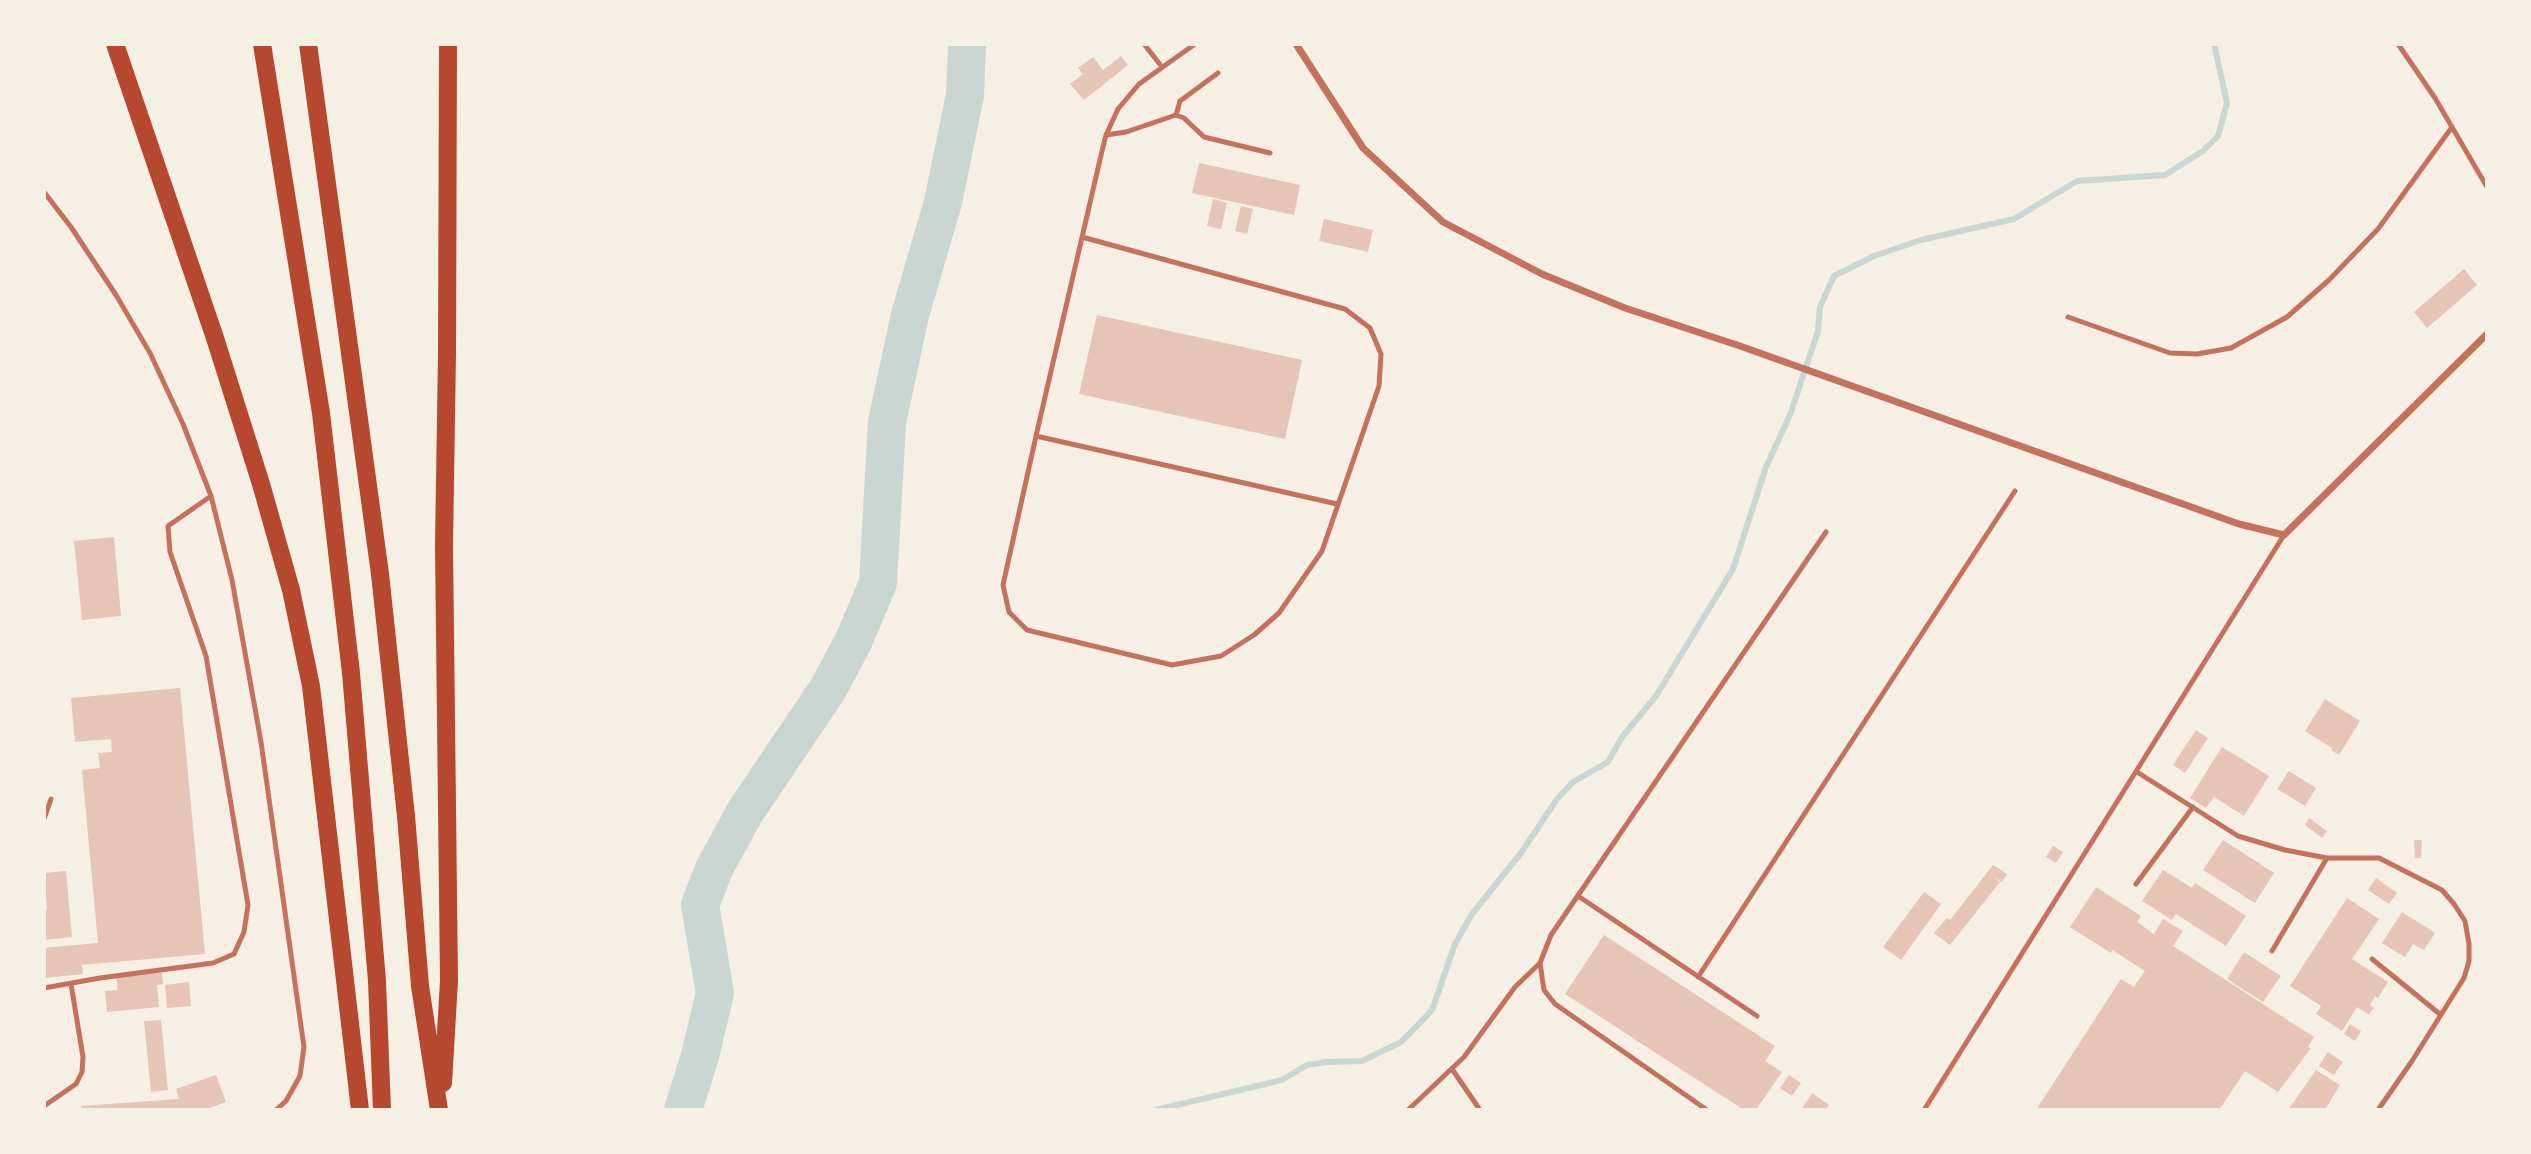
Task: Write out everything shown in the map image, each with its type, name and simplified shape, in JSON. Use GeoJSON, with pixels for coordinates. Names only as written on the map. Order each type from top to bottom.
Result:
{"type":"FeatureCollection","features":[{"type":"Feature","properties":{"kind":"main road"},"geometry":{"type":"LineString","coordinates":[[116,44],[215,338],[291,590],[311,687],[360,1110]]}},
{"type":"Feature","properties":{"kind":"main road"},"geometry":{"type":"LineString","coordinates":[[262,44],[321,413],[351,673],[377,981],[382,1110]]}},
{"type":"Feature","properties":{"kind":"main road"},"geometry":{"type":"LineString","coordinates":[[308,44],[380,573],[406,816],[420,986],[440,1110]]}},
{"type":"Feature","properties":{"kind":"main road"},"geometry":{"type":"LineString","coordinates":[[440,1110],[449,981],[444,546],[448,44]]}},
{"type":"Feature","properties":{"kind":"street"},"geometry":{"type":"LineString","coordinates":[[1296,44],[1363,148],[1443,222],[1542,274],[1625,308],[1740,346],[2239,524],[2284,536],[2487,334]]}},
{"type":"Feature","properties":{"kind":"lane"},"geometry":{"type":"LineString","coordinates":[[1144,44],[1162,67]]}},
{"type":"Feature","properties":{"kind":"lane"},"geometry":{"type":"LineString","coordinates":[[1082,237],[1345,309],[1370,328],[1381,354],[1379,386],[1322,551],[1279,614],[1254,635],[1221,656],[1172,665],[1027,630],[1009,612],[1003,585],[1036,436],[1082,237],[1106,135],[1118,109],[1139,84],[1195,44]]}},
{"type":"Feature","properties":{"kind":"lane"},"geometry":{"type":"LineString","coordinates":[[2398,44],[2487,187]]}},
{"type":"Feature","properties":{"kind":"lane"},"geometry":{"type":"LineString","coordinates":[[1176,116],[1180,101],[1218,73]]}},
{"type":"Feature","properties":{"kind":"lane"},"geometry":{"type":"LineString","coordinates":[[1106,135],[1126,132],[1176,116],[1184,118],[1204,137],[1270,153]]}},
{"type":"Feature","properties":{"kind":"lane"},"geometry":{"type":"LineString","coordinates":[[2068,317],[2170,353],[2197,354],[2231,348],[2287,317],[2329,280],[2378,229],[2452,127]]}},
{"type":"Feature","properties":{"kind":"lane"},"geometry":{"type":"LineString","coordinates":[[44,192],[117,295],[149,353],[183,424],[211,496],[232,580],[261,742],[304,1047],[300,1076],[286,1101],[276,1110]]}},
{"type":"Feature","properties":{"kind":"lane"},"geometry":{"type":"LineString","coordinates":[[1036,436],[1338,504]]}},
{"type":"Feature","properties":{"kind":"lane"},"geometry":{"type":"LineString","coordinates":[[1698,977],[2015,491]]}},
{"type":"Feature","properties":{"kind":"lane"},"geometry":{"type":"LineString","coordinates":[[44,988],[214,963],[234,954],[244,932],[248,905],[206,656],[170,552],[168,526],[211,496]]}},
{"type":"Feature","properties":{"kind":"lane"},"geometry":{"type":"LineString","coordinates":[[1408,1110],[1464,1057],[1515,987],[1540,963],[1551,935],[1826,532]]}},
{"type":"Feature","properties":{"kind":"lane"},"geometry":{"type":"LineString","coordinates":[[1924,1110],[2284,536]]}},
{"type":"Feature","properties":{"kind":"lane"},"geometry":{"type":"LineString","coordinates":[[2137,772],[2238,836],[2327,859],[2379,858],[2442,890],[2454,904],[2465,921],[2469,944],[2469,961],[2464,978],[2378,1110]]}},
{"type":"Feature","properties":{"kind":"lane"},"geometry":{"type":"LineString","coordinates":[[44,819],[51,799]]}},
{"type":"Feature","properties":{"kind":"lane"},"geometry":{"type":"LineString","coordinates":[[2136,884],[2193,807]]}},
{"type":"Feature","properties":{"kind":"lane"},"geometry":{"type":"LineString","coordinates":[[2272,951],[2327,859]]}},
{"type":"Feature","properties":{"kind":"lane"},"geometry":{"type":"LineString","coordinates":[[1578,896],[1756,1016]]}},
{"type":"Feature","properties":{"kind":"lane"},"geometry":{"type":"LineString","coordinates":[[2372,959],[2441,1015]]}},
{"type":"Feature","properties":{"kind":"lane"},"geometry":{"type":"LineString","coordinates":[[1540,963],[1544,990],[1555,1004],[1707,1110]]}},
{"type":"Feature","properties":{"kind":"lane"},"geometry":{"type":"LineString","coordinates":[[44,1106],[76,1084],[82,1072],[83,1057],[71,984]]}},
{"type":"Feature","properties":{"kind":"lane"},"geometry":{"type":"LineString","coordinates":[[1452,1069],[1480,1110]]}},
{"type":"Feature","properties":{"kind":"building"},"geometry":{"type":"Polygon","coordinates":[[[1121,56],[1128,65],[1084,100],[1070,84],[1083,74],[1078,68],[1093,57],[1103,70],[1121,56]]]}},
{"type":"Feature","properties":{"kind":"building"},"geometry":{"type":"Polygon","coordinates":[[[1199,163],[1300,185],[1294,215],[1192,193],[1199,163]]]}},
{"type":"Feature","properties":{"kind":"building"},"geometry":{"type":"Polygon","coordinates":[[[1213,199],[1227,203],[1221,229],[1207,226],[1213,199]]]}},
{"type":"Feature","properties":{"kind":"building"},"geometry":{"type":"Polygon","coordinates":[[[1241,206],[1253,209],[1247,234],[1235,231],[1241,206]]]}},
{"type":"Feature","properties":{"kind":"building"},"geometry":{"type":"Polygon","coordinates":[[[1324,219],[1373,230],[1368,252],[1319,241],[1324,219]]]}},
{"type":"Feature","properties":{"kind":"building"},"geometry":{"type":"Polygon","coordinates":[[[2464,269],[2477,285],[2427,328],[2414,312],[2464,269]]]}},
{"type":"Feature","properties":{"kind":"building"},"geometry":{"type":"Polygon","coordinates":[[[1097,315],[1302,360],[1285,439],[1079,394],[1097,315]]]}},
{"type":"Feature","properties":{"kind":"building"},"geometry":{"type":"Polygon","coordinates":[[[114,537],[121,616],[82,620],[74,541],[114,537]]]}},
{"type":"Feature","properties":{"kind":"building"},"geometry":{"type":"Polygon","coordinates":[[[180,688],[205,954],[82,965],[83,974],[44,978],[44,948],[98,943],[82,770],[100,768],[98,753],[112,752],[111,739],[75,742],[71,698],[180,688]]]}},
{"type":"Feature","properties":{"kind":"building"},"geometry":{"type":"Polygon","coordinates":[[[2325,699],[2360,721],[2339,755],[2305,731],[2325,699]]]}},
{"type":"Feature","properties":{"kind":"building"},"geometry":{"type":"Polygon","coordinates":[[[2196,730],[2208,738],[2185,773],[2173,765],[2196,730]]]}},
{"type":"Feature","properties":{"kind":"building"},"geometry":{"type":"Polygon","coordinates":[[[2222,747],[2269,776],[2244,816],[2214,797],[2206,808],[2190,798],[2222,747]]]}},
{"type":"Feature","properties":{"kind":"building"},"geometry":{"type":"Polygon","coordinates":[[[2289,771],[2316,788],[2305,806],[2277,789],[2289,771]]]}},
{"type":"Feature","properties":{"kind":"building"},"geometry":{"type":"Polygon","coordinates":[[[2309,818],[2327,831],[2322,838],[2305,825],[2309,818]]]}},
{"type":"Feature","properties":{"kind":"building"},"geometry":{"type":"Polygon","coordinates":[[[2223,840],[2274,873],[2255,903],[2203,870],[2223,840]]]}},
{"type":"Feature","properties":{"kind":"building"},"geometry":{"type":"Polygon","coordinates":[[[2414,840],[2422,840],[2421,858],[2415,858],[2414,840]]]}},
{"type":"Feature","properties":{"kind":"building"},"geometry":{"type":"Polygon","coordinates":[[[2053,846],[2063,852],[2056,863],[2046,857],[2053,846]]]}},
{"type":"Feature","properties":{"kind":"building"},"geometry":{"type":"Polygon","coordinates":[[[1993,865],[2007,874],[2002,882],[1993,876],[2000,882],[1950,945],[1934,933],[1947,918],[1950,920],[1993,865]]]}},
{"type":"Feature","properties":{"kind":"building"},"geometry":{"type":"Polygon","coordinates":[[[2163,870],[2192,888],[2195,883],[2246,916],[2226,946],[2176,914],[2172,920],[2142,901],[2163,870]]]}},
{"type":"Feature","properties":{"kind":"building"},"geometry":{"type":"Polygon","coordinates":[[[66,871],[72,937],[44,940],[44,910],[47,910],[44,873],[66,871]]]}},
{"type":"Feature","properties":{"kind":"building"},"geometry":{"type":"Polygon","coordinates":[[[2376,878],[2397,893],[2389,904],[2368,890],[2376,878]]]}},
{"type":"Feature","properties":{"kind":"building"},"geometry":{"type":"Polygon","coordinates":[[[2096,887],[2141,916],[2137,922],[2154,934],[2163,919],[2183,931],[2173,946],[2314,1037],[2308,1047],[2311,1048],[2278,1092],[2245,1071],[2219,1110],[2036,1110],[2121,979],[2134,987],[2145,971],[2070,927],[2096,887]]]}},
{"type":"Feature","properties":{"kind":"building"},"geometry":{"type":"Polygon","coordinates":[[[1924,892],[1941,904],[1901,960],[1883,947],[1924,892]]]}},
{"type":"Feature","properties":{"kind":"building"},"geometry":{"type":"Polygon","coordinates":[[[2347,898],[2379,919],[2352,959],[2388,982],[2378,998],[2375,996],[2370,1005],[2374,1008],[2369,1015],[2357,1007],[2342,1031],[2316,1014],[2321,1006],[2290,986],[2347,898]]]}},
{"type":"Feature","properties":{"kind":"building"},"geometry":{"type":"Polygon","coordinates":[[[2402,912],[2435,933],[2424,950],[2413,944],[2405,957],[2382,943],[2402,912]]]}},
{"type":"Feature","properties":{"kind":"building"},"geometry":{"type":"Polygon","coordinates":[[[1604,935],[1775,1046],[1765,1061],[1782,1072],[1756,1110],[1744,1110],[1565,994],[1604,935]]]}},
{"type":"Feature","properties":{"kind":"building"},"geometry":{"type":"Polygon","coordinates":[[[2244,952],[2281,976],[2263,1002],[2227,979],[2244,952]]]}},
{"type":"Feature","properties":{"kind":"building"},"geometry":{"type":"Polygon","coordinates":[[[162,973],[163,984],[157,985],[159,1007],[107,1012],[105,991],[118,990],[116,977],[162,973]]]}},
{"type":"Feature","properties":{"kind":"building"},"geometry":{"type":"Polygon","coordinates":[[[189,982],[191,1006],[167,1008],[165,985],[189,982]]]}},
{"type":"Feature","properties":{"kind":"building"},"geometry":{"type":"Polygon","coordinates":[[[161,1020],[168,1090],[151,1092],[144,1021],[161,1020]]]}},
{"type":"Feature","properties":{"kind":"building"},"geometry":{"type":"Polygon","coordinates":[[[2350,1024],[2361,1031],[2355,1041],[2344,1034],[2350,1024]]]}},
{"type":"Feature","properties":{"kind":"building"},"geometry":{"type":"Polygon","coordinates":[[[2328,1052],[2343,1062],[2334,1075],[2319,1066],[2328,1052]]]}},
{"type":"Feature","properties":{"kind":"building"},"geometry":{"type":"Polygon","coordinates":[[[2316,1070],[2340,1085],[2325,1110],[2288,1110],[2316,1070]]]}},
{"type":"Feature","properties":{"kind":"building"},"geometry":{"type":"Polygon","coordinates":[[[216,1075],[226,1102],[209,1110],[82,1110],[81,1106],[179,1099],[176,1089],[216,1075]]]}},
{"type":"Feature","properties":{"kind":"building"},"geometry":{"type":"Polygon","coordinates":[[[1789,1075],[1801,1083],[1792,1096],[1780,1088],[1789,1075]]]}},
{"type":"Feature","properties":{"kind":"building"},"geometry":{"type":"Polygon","coordinates":[[[1812,1093],[1829,1105],[1826,1110],[1801,1110],[1812,1093]]]}},
{"type":"Feature","properties":{"kind":"waterway"},"geometry":{"type":"LineString","coordinates":[[683,1110],[700,1056],[715,993],[700,905],[714,869],[745,812],[828,689],[854,640],[878,583],[887,422],[910,315],[943,202],[965,95],[967,44]]}},
{"type":"Feature","properties":{"kind":"waterway"},"geometry":{"type":"LineString","coordinates":[[1156,1110],[1282,1080],[1307,1065],[1362,1061],[1401,1042],[1416,1027],[1432,1010],[1455,944],[1472,914],[1521,853],[1557,799],[1573,782],[1608,762],[1622,737],[1656,696],[1733,569],[1766,467],[1790,415],[1818,331],[1820,307],[1834,276],[1874,256],[1921,240],[2014,219],[2077,181],[2165,175],[2203,151],[2218,136],[2227,103],[2214,44]]}}]}
